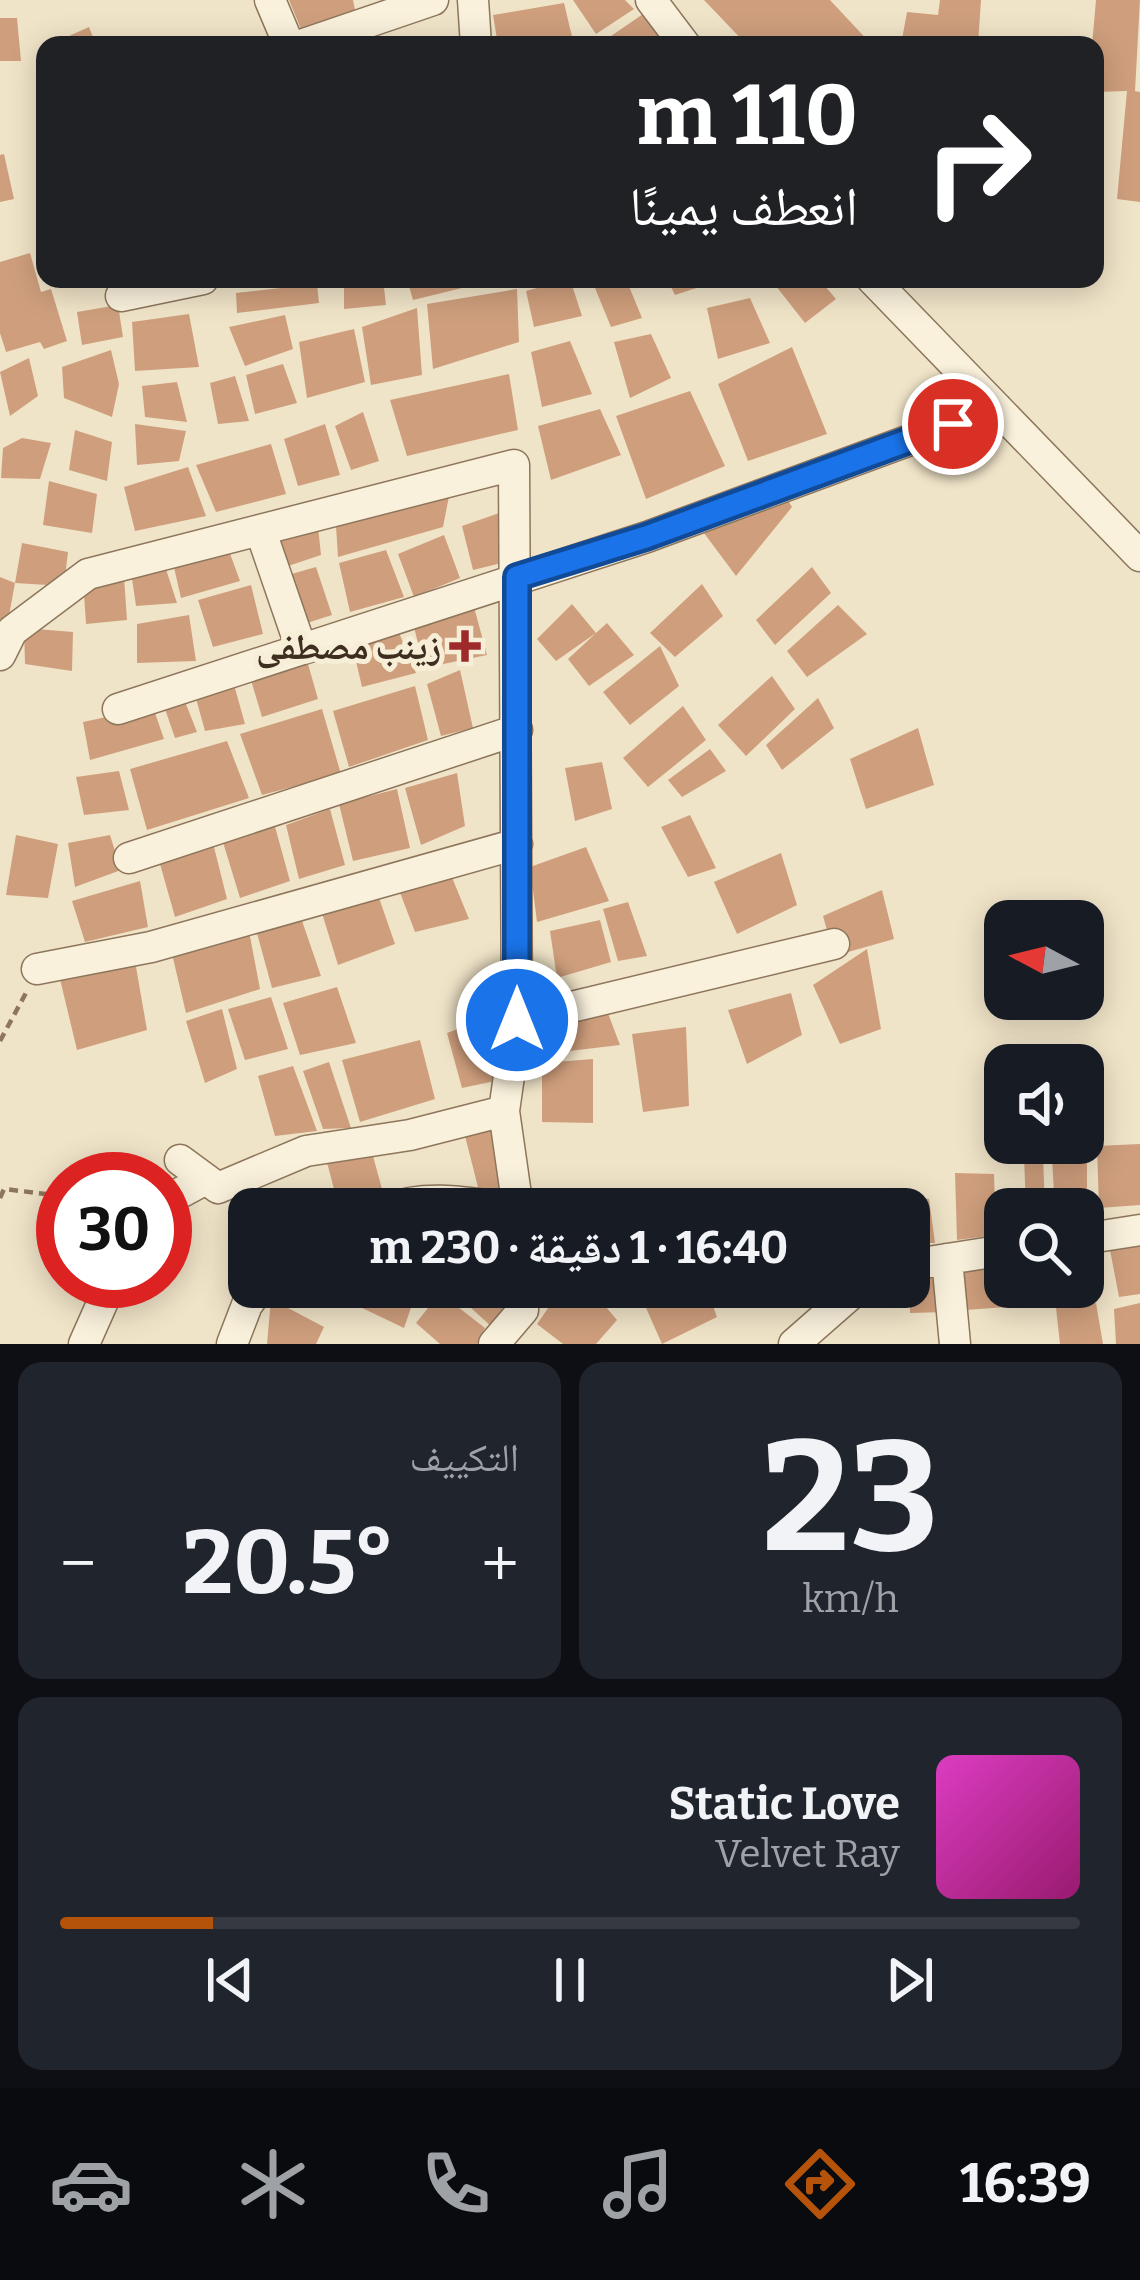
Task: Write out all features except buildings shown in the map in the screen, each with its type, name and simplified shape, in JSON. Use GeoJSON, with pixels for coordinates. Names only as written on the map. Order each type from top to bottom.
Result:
{"type":"FeatureCollection","features":[{"type":"Feature","properties":{"kind":"street"},"geometry":{"type":"LineString","coordinates":[[270,0],[285,36]]}},
{"type":"Feature","properties":{"kind":"street"},"geometry":{"type":"LineString","coordinates":[[327,36],[433,0]]}},
{"type":"Feature","properties":{"kind":"street"},"geometry":{"type":"LineString","coordinates":[[473,0],[475,36]]}},
{"type":"Feature","properties":{"kind":"street"},"geometry":{"type":"LineString","coordinates":[[651,0],[678,36]]}},
{"type":"Feature","properties":{"kind":"street"},"geometry":{"type":"LineString","coordinates":[[121,296],[159,288]]}},
{"type":"Feature","properties":{"kind":"street"},"geometry":{"type":"LineString","coordinates":[[881,288],[1140,556]]}},
{"type":"Feature","properties":{"kind":"street"},"geometry":{"type":"LineString","coordinates":[[118,709],[646,537],[997,408]]}},
{"type":"Feature","properties":{"kind":"street"},"geometry":{"type":"LineString","coordinates":[[0,655],[12,631],[88,574],[514,465],[517,1020],[505,1111],[514,1188]]}},
{"type":"Feature","properties":{"kind":"street"},"geometry":{"type":"LineString","coordinates":[[261,532],[301,648]]}},
{"type":"Feature","properties":{"kind":"street"},"geometry":{"type":"LineString","coordinates":[[129,858],[517,730]]}},
{"type":"Feature","properties":{"kind":"street"},"geometry":{"type":"LineString","coordinates":[[37,969],[151,947],[517,844]]}},
{"type":"Feature","properties":{"kind":"street"},"geometry":{"type":"LineString","coordinates":[[517,1020],[834,944]]}},
{"type":"Feature","properties":{"kind":"street"},"geometry":{"type":"LineString","coordinates":[[192,1169],[218,1188],[306,1151],[410,1135],[505,1111]]}},
{"type":"Feature","properties":{"kind":"street"},"geometry":{"type":"LineString","coordinates":[[192,1187],[206,1179]]}},
{"type":"Feature","properties":{"kind":"street"},"geometry":{"type":"LineString","coordinates":[[1104,1235],[1140,1230]]}},
{"type":"Feature","properties":{"kind":"street"},"geometry":{"type":"LineString","coordinates":[[930,1262],[984,1253]]}},
{"type":"Feature","properties":{"kind":"street"},"geometry":{"type":"LineString","coordinates":[[947,1259],[955,1344]]}},
{"type":"Feature","properties":{"kind":"street"},"geometry":{"type":"LineString","coordinates":[[84,1344],[100,1308]]}},
{"type":"Feature","properties":{"kind":"street"},"geometry":{"type":"LineString","coordinates":[[232,1344],[246,1308]]}},
{"type":"Feature","properties":{"kind":"street"},"geometry":{"type":"LineString","coordinates":[[494,1344],[523,1308]]}},
{"type":"Feature","properties":{"kind":"street"},"geometry":{"type":"LineString","coordinates":[[794,1344],[835,1308]]}},
{"type":"Feature","properties":{"kind":"path"},"geometry":{"type":"LineString","coordinates":[[0,1041],[37,969]]}},
{"type":"Feature","properties":{"kind":"path"},"geometry":{"type":"LineString","coordinates":[[0,1198],[2,1189],[36,1193]]}},
{"type":"Feature","properties":{"kind":"place","name":"زينب مصطفى"},"geometry":{"type":"Point","coordinates":[465,646]}},
{"type":"Feature","properties":{"kind":"route"},"geometry":{"type":"LineString","coordinates":[[517,1020],[517,577],[646,537],[953,424]]}}]}
